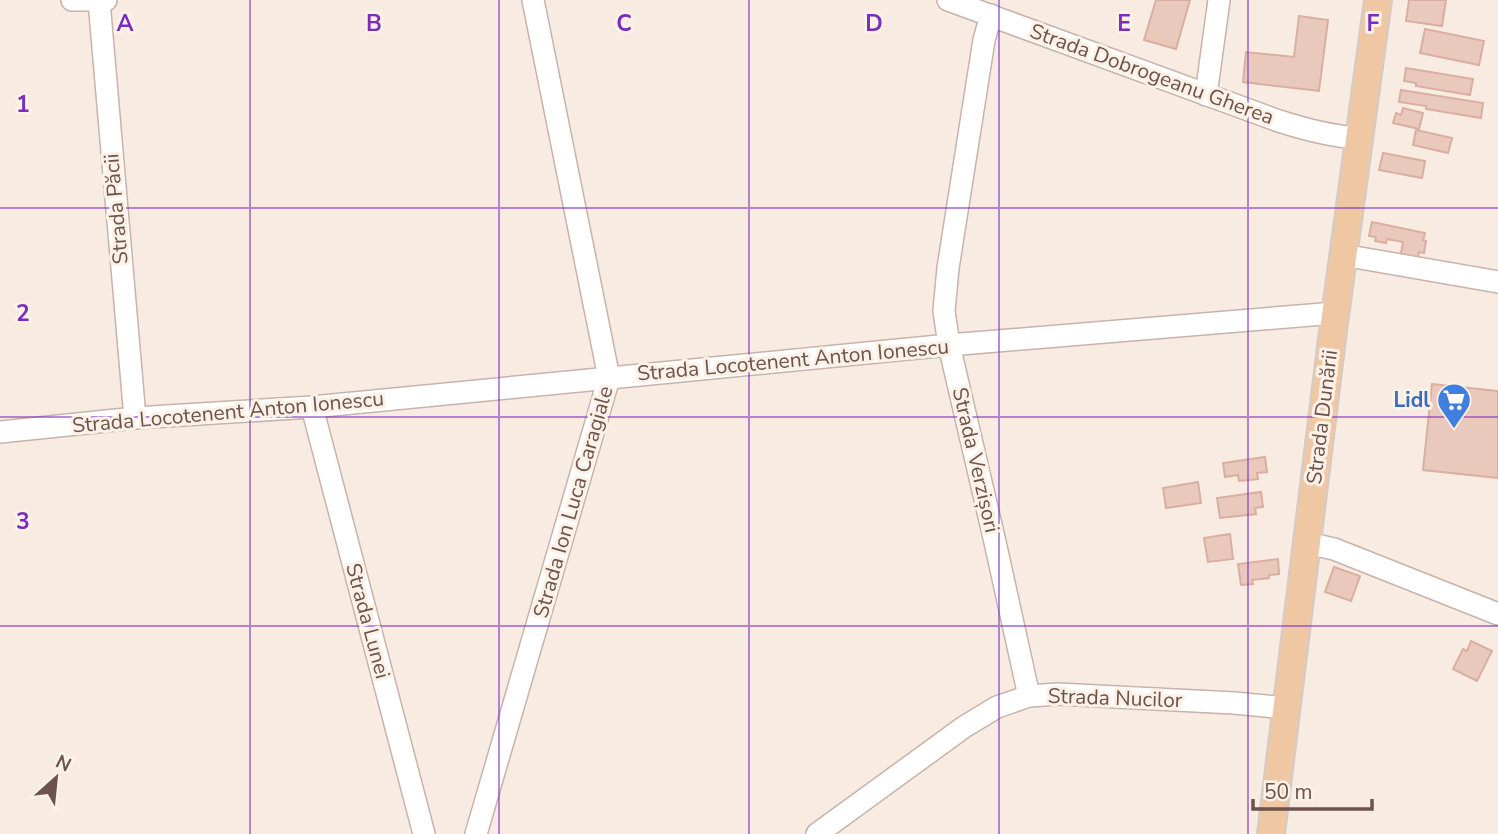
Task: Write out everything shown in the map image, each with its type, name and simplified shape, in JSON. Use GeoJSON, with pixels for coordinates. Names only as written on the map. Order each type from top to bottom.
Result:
{"type":"FeatureCollection","features":[{"type":"Feature","properties":{"kind":"main road","name":"Strada Dunării"},"geometry":{"type":"LineString","coordinates":[[1271,834],[1335,313],[1378,0]]}},
{"type":"Feature","properties":{"kind":"street"},"geometry":{"type":"LineString","coordinates":[[72,0],[106,0]]}},
{"type":"Feature","properties":{"kind":"street","name":"Strada Ion Luca Caragiale"},"geometry":{"type":"LineString","coordinates":[[475,834],[609,378],[533,0]]}},
{"type":"Feature","properties":{"kind":"street","name":"Strada Dobrogeanu Gherea"},"geometry":{"type":"LineString","coordinates":[[948,0],[1308,131],[1358,138]]}},
{"type":"Feature","properties":{"kind":"street"},"geometry":{"type":"LineString","coordinates":[[1206,95],[1219,0]]}},
{"type":"Feature","properties":{"kind":"street","name":"Strada Păcii"},"geometry":{"type":"LineString","coordinates":[[99,1],[135,418]]}},
{"type":"Feature","properties":{"kind":"street","name":"Strada Verzișori"},"geometry":{"type":"LineString","coordinates":[[990,15],[948,268],[944,311],[949,345],[1029,696]]}},
{"type":"Feature","properties":{"kind":"street"},"geometry":{"type":"LineString","coordinates":[[1343,255],[1498,282]]}},
{"type":"Feature","properties":{"kind":"street","name":"Strada Locotenent Anton Ionescu"},"geometry":{"type":"LineString","coordinates":[[0,432],[135,418],[312,407],[949,345],[1335,313]]}},
{"type":"Feature","properties":{"kind":"street","name":"Strada Lunei"},"geometry":{"type":"LineString","coordinates":[[312,407],[424,834]]}},
{"type":"Feature","properties":{"kind":"street"},"geometry":{"type":"LineString","coordinates":[[1307,543],[1334,549],[1498,614]]}},
{"type":"Feature","properties":{"kind":"street","name":"Strada Nucilor"},"geometry":{"type":"LineString","coordinates":[[817,834],[964,727],[997,707],[1029,696],[1058,694],[1287,708]]}},
{"type":"Feature","properties":{"kind":"building"},"geometry":{"type":"Polygon","coordinates":[[[1156,0],[1190,0],[1176,49],[1144,40],[1156,0]]]}},
{"type":"Feature","properties":{"kind":"building"},"geometry":{"type":"Polygon","coordinates":[[[1409,0],[1446,0],[1442,26],[1406,21],[1409,0]]]}},
{"type":"Feature","properties":{"kind":"building"},"geometry":{"type":"Polygon","coordinates":[[[1299,16],[1328,20],[1319,91],[1243,82],[1246,52],[1294,57],[1299,16]]]}},
{"type":"Feature","properties":{"kind":"building"},"geometry":{"type":"Polygon","coordinates":[[[1425,29],[1484,41],[1479,65],[1420,53],[1425,29]]]}},
{"type":"Feature","properties":{"kind":"building"},"geometry":{"type":"Polygon","coordinates":[[[1406,68],[1473,79],[1470,95],[1416,86],[1416,83],[1404,81],[1406,68]]]}},
{"type":"Feature","properties":{"kind":"building"},"geometry":{"type":"Polygon","coordinates":[[[1401,90],[1483,103],[1481,118],[1399,102],[1401,90]]]}},
{"type":"Feature","properties":{"kind":"building"},"geometry":{"type":"Polygon","coordinates":[[[1403,108],[1423,113],[1419,129],[1393,123],[1396,113],[1401,115],[1403,108]]]}},
{"type":"Feature","properties":{"kind":"building"},"geometry":{"type":"Polygon","coordinates":[[[1416,130],[1452,138],[1448,153],[1413,145],[1416,130]]]}},
{"type":"Feature","properties":{"kind":"building"},"geometry":{"type":"Polygon","coordinates":[[[1383,153],[1425,161],[1422,178],[1379,170],[1383,153]]]}},
{"type":"Feature","properties":{"kind":"building"},"geometry":{"type":"Polygon","coordinates":[[[1372,222],[1425,233],[1424,253],[1419,252],[1417,263],[1400,259],[1403,242],[1387,239],[1386,243],[1375,241],[1376,237],[1369,236],[1372,222]]]}},
{"type":"Feature","properties":{"kind":"building"},"geometry":{"type":"Polygon","coordinates":[[[1432,384],[1498,391],[1498,478],[1423,470],[1432,384]]]}},
{"type":"Feature","properties":{"kind":"building"},"geometry":{"type":"Polygon","coordinates":[[[1265,457],[1267,472],[1257,473],[1258,479],[1239,481],[1238,475],[1225,477],[1223,463],[1265,457]]]}},
{"type":"Feature","properties":{"kind":"building"},"geometry":{"type":"Polygon","coordinates":[[[1198,482],[1201,503],[1166,508],[1163,488],[1198,482]]]}},
{"type":"Feature","properties":{"kind":"building"},"geometry":{"type":"Polygon","coordinates":[[[1261,492],[1263,507],[1255,508],[1256,514],[1220,518],[1217,498],[1261,492]]]}},
{"type":"Feature","properties":{"kind":"building"},"geometry":{"type":"Polygon","coordinates":[[[1230,534],[1233,559],[1208,562],[1204,538],[1230,534]]]}},
{"type":"Feature","properties":{"kind":"building"},"geometry":{"type":"Polygon","coordinates":[[[1278,559],[1279,574],[1252,580],[1253,584],[1241,585],[1238,564],[1278,559]]]}},
{"type":"Feature","properties":{"kind":"building"},"geometry":{"type":"Polygon","coordinates":[[[1334,567],[1360,576],[1351,601],[1325,592],[1334,567]]]}},
{"type":"Feature","properties":{"kind":"building"},"geometry":{"type":"Polygon","coordinates":[[[1471,641],[1492,651],[1477,681],[1453,669],[1463,649],[1467,651],[1471,641]]]}},
{"type":"Feature","properties":{"kind":"place","name":"Lidl"},"geometry":{"type":"Point","coordinates":[1454,430]}}]}
